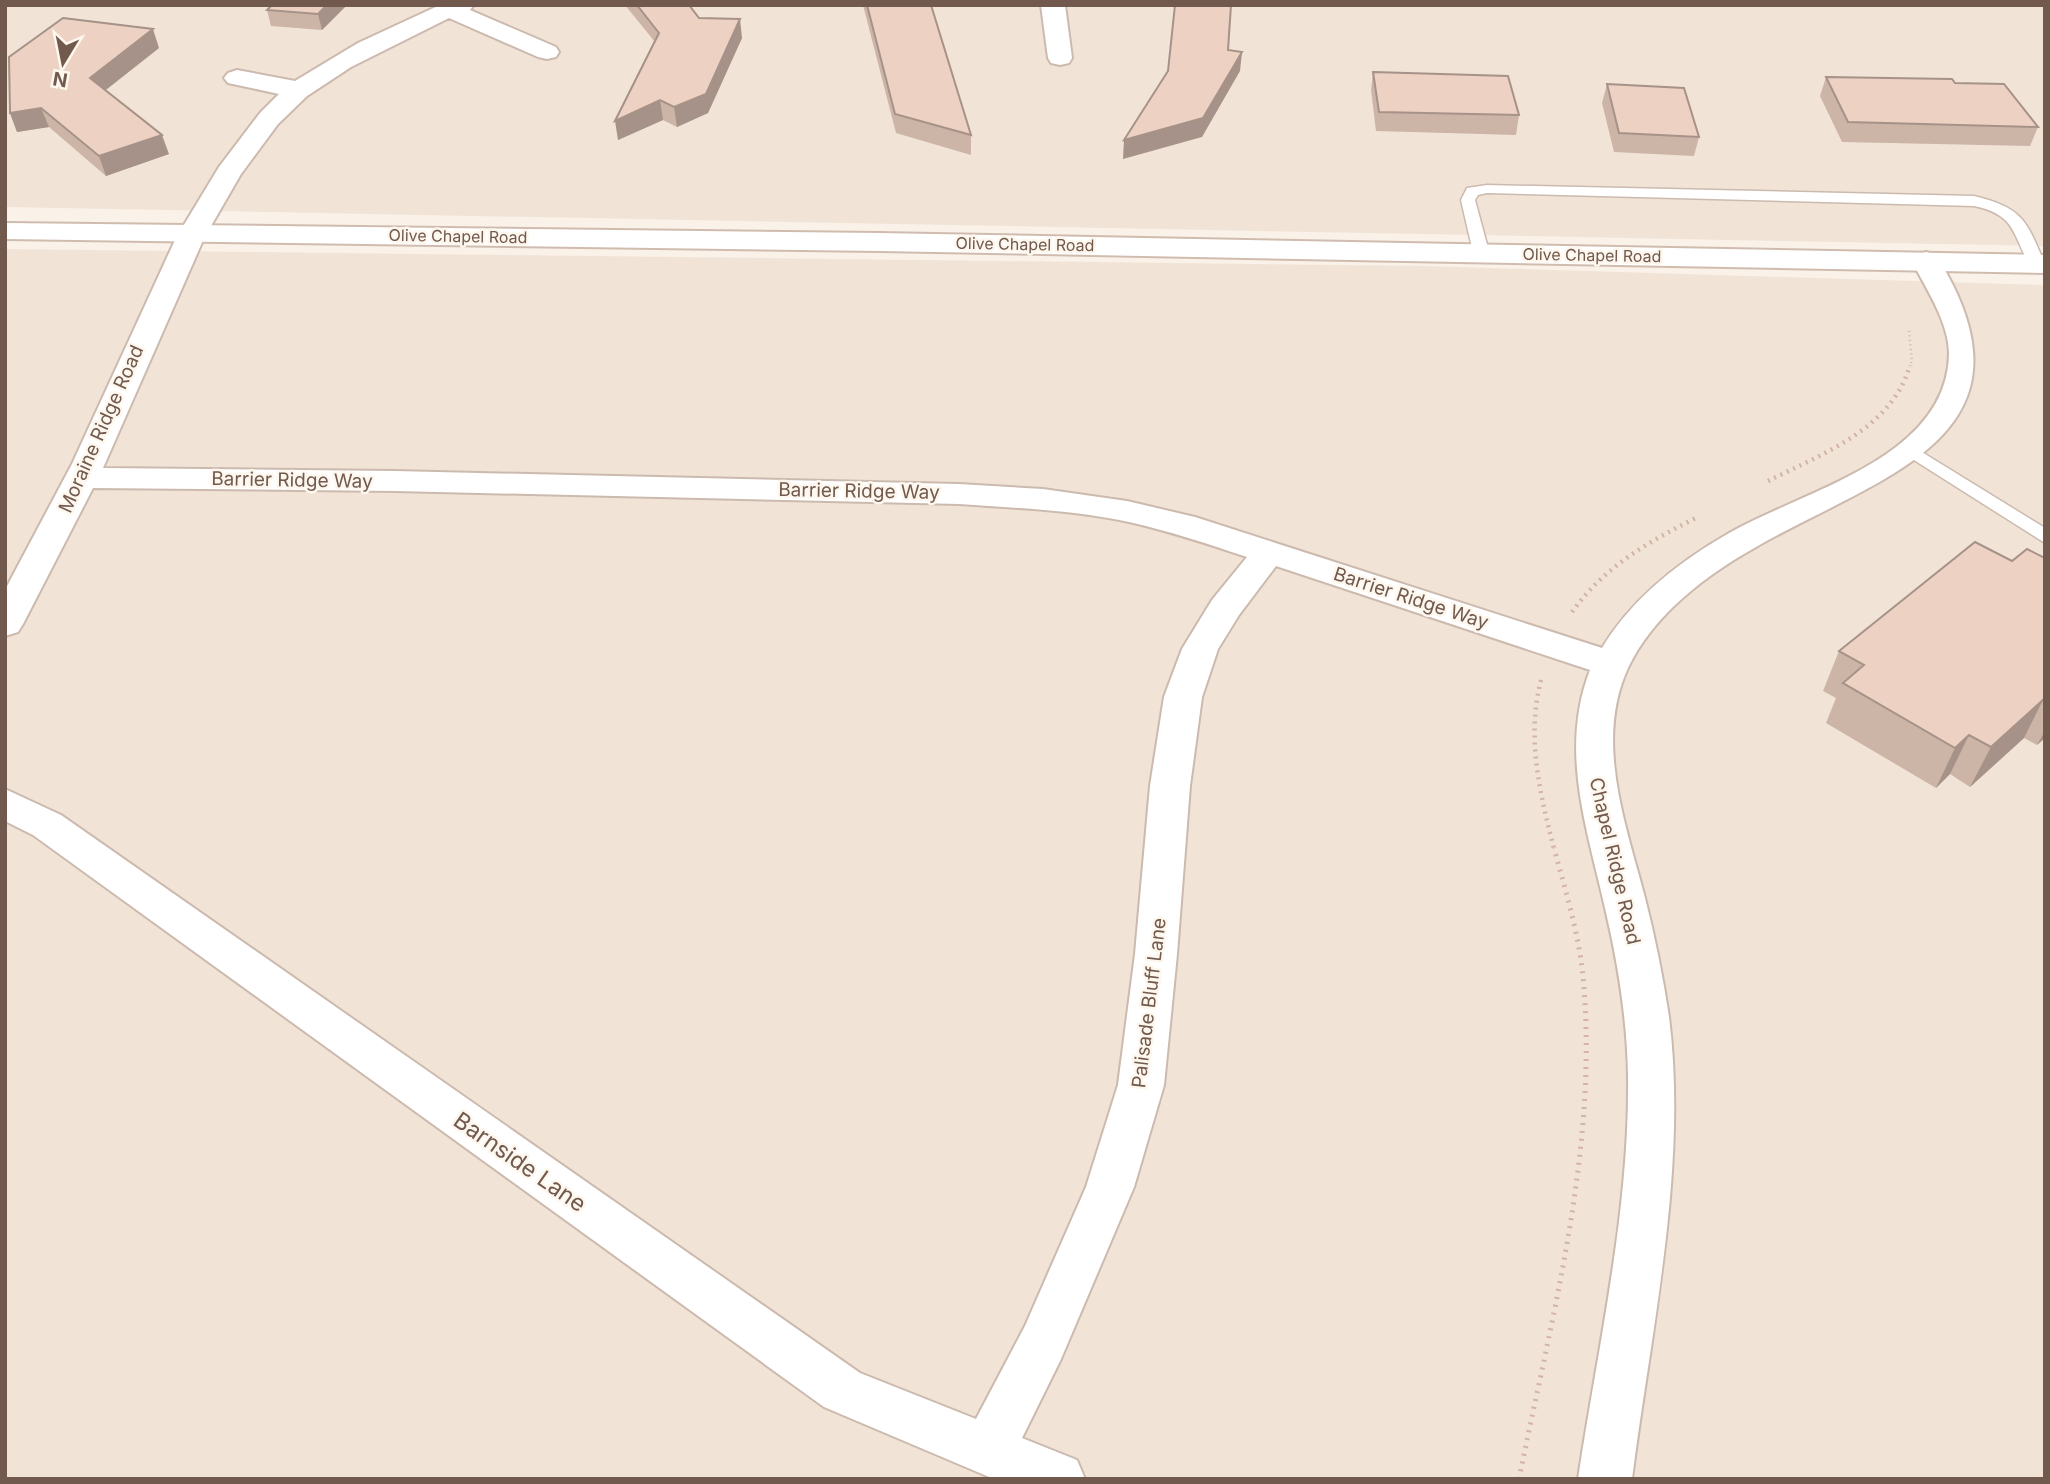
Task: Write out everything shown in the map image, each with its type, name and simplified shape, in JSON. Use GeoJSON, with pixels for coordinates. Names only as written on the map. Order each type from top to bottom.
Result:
{"type":"FeatureCollection","features":[{"type":"Feature","properties":{"kind":"street"},"geometry":{"type":"LineString","coordinates":[[1053,5],[1060,58]]}},
{"type":"Feature","properties":{"kind":"street"},"geometry":{"type":"LineString","coordinates":[[456,7],[547,52]]}},
{"type":"Feature","properties":{"kind":"street","name":"Moraine Ridge Road"},"geometry":{"type":"LineString","coordinates":[[5,624],[81,478],[113,410],[139,343],[194,233],[240,156],[280,106],[300,90],[391,37],[456,7]]}},
{"type":"Feature","properties":{"kind":"street"},"geometry":{"type":"LineString","coordinates":[[237,78],[300,90]]}},
{"type":"Feature","properties":{"kind":"street","name":"Olive Chapel Road"},"geometry":{"type":"LineString","coordinates":[[5,231],[1481,252],[2041,264]]}},
{"type":"Feature","properties":{"kind":"street","name":"Chapel Ridge Road"},"geometry":{"type":"LineString","coordinates":[[1605,1479],[1643,1219],[1651,1130],[1651,1075],[1645,993],[1594,772],[1595,718],[1606,676],[1626,635],[1651,607],[1681,582],[1745,539],[1835,496],[1912,451],[1939,425],[1960,390],[1964,351],[1950,305],[1926,261]]}},
{"type":"Feature","properties":{"kind":"street","name":"Barrier Ridge Way"},"geometry":{"type":"LineString","coordinates":[[81,478],[395,481],[1007,496],[1127,511],[1195,528],[1612,664]]}},
{"type":"Feature","properties":{"kind":"street","name":"Palisade Bluff Lane"},"geometry":{"type":"LineString","coordinates":[[988,1450],[1042,1342],[1110,1187],[1141,1085],[1156,954],[1170,786],[1182,697],[1200,649],[1225,608],[1270,551]]}},
{"type":"Feature","properties":{"kind":"street","name":"Barnside Lane"},"geometry":{"type":"LineString","coordinates":[[5,803],[47,825],[842,1390],[1058,1479]]}},
{"type":"Feature","properties":{"kind":"lane"},"geometry":{"type":"LineString","coordinates":[[1481,252],[1468,200],[1472,191],[1487,189],[1973,201],[1999,205],[2010,211],[2041,264]]}},
{"type":"Feature","properties":{"kind":"lane"},"geometry":{"type":"LineString","coordinates":[[1912,451],[2045,537]]}},
{"type":"Feature","properties":{"kind":"path"},"geometry":{"type":"LineString","coordinates":[[1759,485],[1862,432],[1878,419],[1895,401],[1913,361],[1913,345],[1909,331]]}},
{"type":"Feature","properties":{"kind":"path"},"geometry":{"type":"LineString","coordinates":[[1566,621],[1577,603],[1619,563],[1648,542],[1705,513]]}},
{"type":"Feature","properties":{"kind":"path"},"geometry":{"type":"LineString","coordinates":[[1519,1479],[1572,1210],[1581,1156],[1585,1102],[1587,1013],[1583,970],[1576,926],[1543,803],[1534,742],[1538,688],[1544,675]]}},
{"type":"Feature","properties":{"kind":"shaded area"},"geometry":{"type":"Polygon","coordinates":[[[5,5],[2045,5],[2045,246],[5,207],[5,5]]]}},
{"type":"Feature","properties":{"kind":"shaded area"},"geometry":{"type":"Polygon","coordinates":[[[5,249],[1425,266],[2045,285],[2045,1479],[5,1479],[5,249]]]}},
{"type":"Feature","properties":{"kind":"building"},"geometry":{"type":"Polygon","coordinates":[[[272,5],[327,5],[318,14],[267,10],[272,5]]]}},
{"type":"Feature","properties":{"kind":"building"},"geometry":{"type":"Polygon","coordinates":[[[637,5],[689,5],[699,18],[740,19],[706,94],[674,107],[660,100],[615,121],[659,33],[637,5]]]}},
{"type":"Feature","properties":{"kind":"building"},"geometry":{"type":"Polygon","coordinates":[[[867,5],[931,5],[971,135],[895,114],[867,5]]]}},
{"type":"Feature","properties":{"kind":"building"},"geometry":{"type":"Polygon","coordinates":[[[1175,5],[1231,5],[1228,50],[1242,52],[1203,118],[1124,140],[1168,71],[1175,5]]]}},
{"type":"Feature","properties":{"kind":"building"},"geometry":{"type":"Polygon","coordinates":[[[63,18],[153,29],[90,78],[162,135],[99,156],[41,108],[10,113],[9,57],[63,18]]]}},
{"type":"Feature","properties":{"kind":"building"},"geometry":{"type":"Polygon","coordinates":[[[1373,72],[1508,76],[1519,115],[1379,112],[1373,72]]]}},
{"type":"Feature","properties":{"kind":"building"},"geometry":{"type":"Polygon","coordinates":[[[1826,77],[1952,79],[1955,83],[2004,84],[2038,127],[1848,122],[1826,77]]]}},
{"type":"Feature","properties":{"kind":"building"},"geometry":{"type":"Polygon","coordinates":[[[1607,84],[1684,88],[1699,137],[1619,133],[1607,84]]]}},
{"type":"Feature","properties":{"kind":"building"},"geometry":{"type":"Polygon","coordinates":[[[1975,542],[2012,561],[2027,549],[2045,558],[2045,698],[1991,747],[1969,735],[1955,748],[1843,683],[1864,665],[1839,651],[1975,542]]]}}]}
